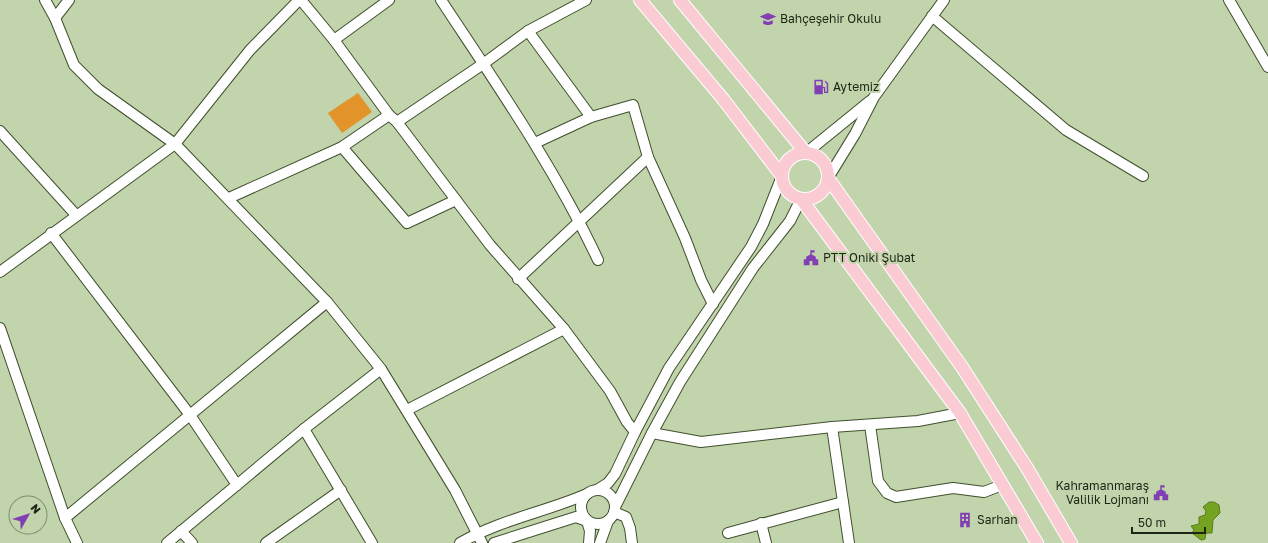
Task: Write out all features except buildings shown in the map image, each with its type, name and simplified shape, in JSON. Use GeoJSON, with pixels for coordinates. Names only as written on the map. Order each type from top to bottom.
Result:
{"type":"FeatureCollection","features":[{"type":"Feature","properties":{"kind":"main road"},"geometry":{"type":"LineString","coordinates":[[640,0],[723,99],[782,176]]}},
{"type":"Feature","properties":{"kind":"main road"},"geometry":{"type":"LineString","coordinates":[[680,0],[806,153]]}},
{"type":"Feature","properties":{"kind":"main road"},"geometry":{"type":"LineString","coordinates":[[801,199],[815,196],[821,192],[826,186],[828,178],[824,163],[818,157],[806,153],[795,155],[784,165],[782,176],[784,186],[788,192],[801,199],[960,413],[1037,543]]}},
{"type":"Feature","properties":{"kind":"main road"},"geometry":{"type":"LineString","coordinates":[[828,178],[962,367],[1026,468],[1071,543]]}},
{"type":"Feature","properties":{"kind":"street"},"geometry":{"type":"LineString","coordinates":[[45,0],[55,18],[74,65],[98,89],[175,144],[229,198],[327,302],[381,369],[455,490],[482,543]]}},
{"type":"Feature","properties":{"kind":"street"},"geometry":{"type":"LineString","coordinates":[[55,18],[69,0]]}},
{"type":"Feature","properties":{"kind":"street"},"geometry":{"type":"LineString","coordinates":[[0,272],[175,144],[250,50],[300,0],[334,40],[389,115],[397,122],[490,245],[518,279],[564,329],[610,391],[627,422],[635,432]]}},
{"type":"Feature","properties":{"kind":"street"},"geometry":{"type":"LineString","coordinates":[[334,40],[390,0]]}},
{"type":"Feature","properties":{"kind":"street"},"geometry":{"type":"LineString","coordinates":[[441,0],[535,143],[579,220],[598,260]]}},
{"type":"Feature","properties":{"kind":"street"},"geometry":{"type":"LineString","coordinates":[[397,122],[483,64],[528,31],[586,0]]}},
{"type":"Feature","properties":{"kind":"street"},"geometry":{"type":"LineString","coordinates":[[828,178],[855,134],[874,97],[944,0]]}},
{"type":"Feature","properties":{"kind":"street"},"geometry":{"type":"LineString","coordinates":[[1229,0],[1268,67]]}},
{"type":"Feature","properties":{"kind":"street"},"geometry":{"type":"LineString","coordinates":[[932,16],[1066,130],[1143,176]]}},
{"type":"Feature","properties":{"kind":"street"},"geometry":{"type":"LineString","coordinates":[[528,31],[590,116]]}},
{"type":"Feature","properties":{"kind":"street"},"geometry":{"type":"LineString","coordinates":[[806,153],[874,97]]}},
{"type":"Feature","properties":{"kind":"street"},"geometry":{"type":"LineString","coordinates":[[535,143],[590,116],[633,105],[648,157],[685,238],[701,280],[713,304]]}},
{"type":"Feature","properties":{"kind":"street"},"geometry":{"type":"LineString","coordinates":[[229,198],[342,147],[389,115]]}},
{"type":"Feature","properties":{"kind":"street"},"geometry":{"type":"LineString","coordinates":[[0,131],[76,215]]}},
{"type":"Feature","properties":{"kind":"street"},"geometry":{"type":"LineString","coordinates":[[342,147],[407,223],[456,200]]}},
{"type":"Feature","properties":{"kind":"street"},"geometry":{"type":"LineString","coordinates":[[518,279],[579,220],[648,157]]}},
{"type":"Feature","properties":{"kind":"street"},"geometry":{"type":"LineString","coordinates":[[460,543],[477,533],[568,502],[597,490],[608,483],[615,474],[635,432],[669,368],[751,247],[763,224],[782,176]]}},
{"type":"Feature","properties":{"kind":"street"},"geometry":{"type":"LineString","coordinates":[[600,543],[652,433],[680,382],[753,268],[790,221],[801,199]]}},
{"type":"Feature","properties":{"kind":"street"},"geometry":{"type":"LineString","coordinates":[[51,234],[190,415],[237,485]]}},
{"type":"Feature","properties":{"kind":"street"},"geometry":{"type":"LineString","coordinates":[[65,518],[327,302]]}},
{"type":"Feature","properties":{"kind":"street"},"geometry":{"type":"LineString","coordinates":[[0,328],[65,518],[77,543]]}},
{"type":"Feature","properties":{"kind":"street"},"geometry":{"type":"LineString","coordinates":[[407,410],[564,329]]}},
{"type":"Feature","properties":{"kind":"street"},"geometry":{"type":"LineString","coordinates":[[167,543],[304,429],[381,369]]}},
{"type":"Feature","properties":{"kind":"street"},"geometry":{"type":"LineString","coordinates":[[652,433],[701,442],[832,427],[918,421],[960,413]]}},
{"type":"Feature","properties":{"kind":"street"},"geometry":{"type":"LineString","coordinates":[[870,424],[878,481],[888,493],[896,497],[953,488],[984,492],[1002,485]]}},
{"type":"Feature","properties":{"kind":"street"},"geometry":{"type":"LineString","coordinates":[[832,427],[849,543]]}},
{"type":"Feature","properties":{"kind":"street"},"geometry":{"type":"LineString","coordinates":[[304,429],[372,543]]}},
{"type":"Feature","properties":{"kind":"street"},"geometry":{"type":"LineString","coordinates":[[266,543],[341,490]]}},
{"type":"Feature","properties":{"kind":"street"},"geometry":{"type":"LineString","coordinates":[[597,490],[602,491],[611,497],[613,513]]}},
{"type":"Feature","properties":{"kind":"street"},"geometry":{"type":"LineString","coordinates":[[587,494],[581,504],[583,516],[587,521],[590,531],[589,543]]}},
{"type":"Feature","properties":{"kind":"street"},"geometry":{"type":"LineString","coordinates":[[728,533],[843,502]]}},
{"type":"Feature","properties":{"kind":"street"},"geometry":{"type":"LineString","coordinates":[[494,543],[576,517],[598,525],[613,513]]}},
{"type":"Feature","properties":{"kind":"street"},"geometry":{"type":"LineString","coordinates":[[613,513],[626,517],[630,528],[632,543]]}},
{"type":"Feature","properties":{"kind":"street"},"geometry":{"type":"LineString","coordinates":[[761,523],[766,543]]}},
{"type":"Feature","properties":{"kind":"street"},"geometry":{"type":"LineString","coordinates":[[181,531],[192,543]]}},
{"type":"Feature","properties":{"kind":"shaded area"},"geometry":{"type":"Polygon","coordinates":[[[358,93],[372,112],[342,133],[328,113],[358,93]]]}},
{"type":"Feature","properties":{"kind":"shaded area"},"geometry":{"type":"Polygon","coordinates":[[[1209,502],[1214,502],[1219,505],[1220,513],[1213,520],[1212,533],[1206,533],[1205,539],[1201,540],[1192,533],[1194,530],[1191,526],[1199,524],[1199,517],[1205,515],[1206,511],[1203,507],[1209,502]]]}},
{"type":"Feature","properties":{"kind":"place","name":"Bahçeşehir Okulu"},"geometry":{"type":"Point","coordinates":[768,19]}},
{"type":"Feature","properties":{"kind":"place","name":"Aytemiz"},"geometry":{"type":"Point","coordinates":[821,87]}},
{"type":"Feature","properties":{"kind":"place","name":"PTT Oniki Şubat"},"geometry":{"type":"Point","coordinates":[811,258]}},
{"type":"Feature","properties":{"kind":"place","name":"Kahramanmaraş Valilik Lojmanı"},"geometry":{"type":"Point","coordinates":[1161,493]}},
{"type":"Feature","properties":{"kind":"place","name":"Sarhan"},"geometry":{"type":"Point","coordinates":[965,520]}}]}
